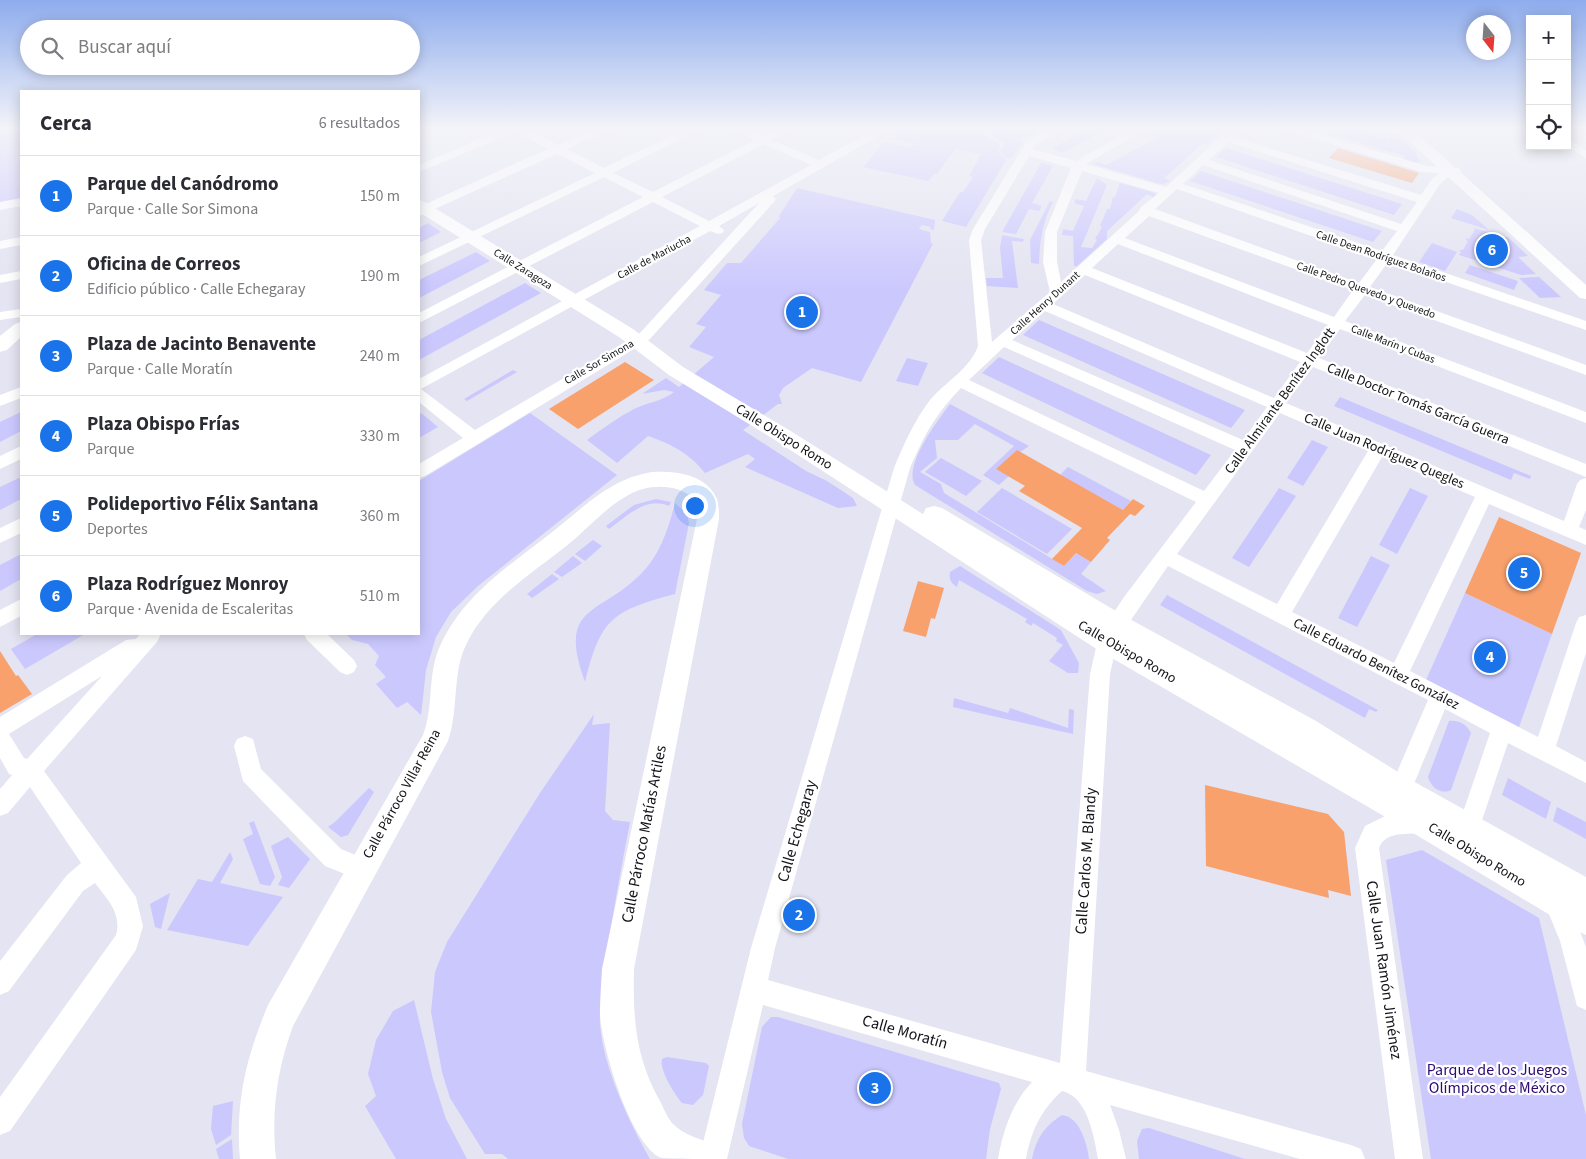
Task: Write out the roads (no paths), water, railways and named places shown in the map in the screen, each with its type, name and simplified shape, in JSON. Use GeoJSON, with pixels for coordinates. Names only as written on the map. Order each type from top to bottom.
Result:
{"type":"FeatureCollection","features":[{"type":"Feature","properties":{"kind":"street"},"geometry":{"type":"LineString","coordinates":[[421,209],[485,181]]}},
{"type":"Feature","properties":{"kind":"street"},"geometry":{"type":"LineString","coordinates":[[420,262],[587,181]]}},
{"type":"Feature","properties":{"kind":"street"},"geometry":{"type":"LineString","coordinates":[[620,181],[735,238]]}},
{"type":"Feature","properties":{"kind":"street"},"geometry":{"type":"LineString","coordinates":[[420,318],[686,181]]}},
{"type":"Feature","properties":{"kind":"street","name":"Calle de Mariucha"},"geometry":{"type":"LineString","coordinates":[[420,384],[793,181]]}},
{"type":"Feature","properties":{"kind":"street"},"geometry":{"type":"LineString","coordinates":[[981,360],[985,346],[975,240],[979,229],[1008,181]]}},
{"type":"Feature","properties":{"kind":"street"},"geometry":{"type":"LineString","coordinates":[[1057,293],[1050,262],[1051,232],[1072,181]]}},
{"type":"Feature","properties":{"kind":"street","name":"Calle Dean Rodríguez Bolaños"},"geometry":{"type":"LineString","coordinates":[[1142,181],[1171,188],[1384,257],[1586,326]]}},
{"type":"Feature","properties":{"kind":"street","name":"Calle Henry Dunant"},"geometry":{"type":"LineString","coordinates":[[892,498],[917,433],[936,404],[981,360],[1179,181]]}},
{"type":"Feature","properties":{"kind":"street"},"geometry":{"type":"LineString","coordinates":[[1262,181],[1404,229]]}},
{"type":"Feature","properties":{"kind":"street"},"geometry":{"type":"LineString","coordinates":[[1364,181],[1424,200]]}},
{"type":"Feature","properties":{"kind":"street","name":"Calle Almirante Benítez Inglott"},"geometry":{"type":"LineString","coordinates":[[1112,633],[1165,556],[1246,448],[1438,181]]}},
{"type":"Feature","properties":{"kind":"street"},"geometry":{"type":"LineString","coordinates":[[1466,181],[1586,294]]}},
{"type":"Feature","properties":{"kind":"street"},"geometry":{"type":"LineString","coordinates":[[1467,181],[1586,280]]}},
{"type":"Feature","properties":{"kind":"street","name":"Calle Sor Simona"},"geometry":{"type":"LineString","coordinates":[[420,471],[635,337],[735,238],[779,189]]}},
{"type":"Feature","properties":{"kind":"street"},"geometry":{"type":"LineString","coordinates":[[0,206],[20,202]]}},
{"type":"Feature","properties":{"kind":"street","name":"Calle Zaragoza"},"geometry":{"type":"LineString","coordinates":[[421,209],[520,266],[635,337]]}},
{"type":"Feature","properties":{"kind":"street","name":"Calle Pedro Quevedo y Quevedo"},"geometry":{"type":"LineString","coordinates":[[1146,210],[1586,370]]}},
{"type":"Feature","properties":{"kind":"street"},"geometry":{"type":"LineString","coordinates":[[737,212],[749,215],[752,220]]}},
{"type":"Feature","properties":{"kind":"street","name":"Calle Marín y Cubas"},"geometry":{"type":"LineString","coordinates":[[1116,239],[1586,418]]}},
{"type":"Feature","properties":{"kind":"street"},"geometry":{"type":"LineString","coordinates":[[0,245],[20,241]]}},
{"type":"Feature","properties":{"kind":"street","name":"Calle Doctor Tomás García Guerra"},"geometry":{"type":"LineString","coordinates":[[1083,269],[1586,471]]}},
{"type":"Feature","properties":{"kind":"street"},"geometry":{"type":"LineString","coordinates":[[0,279],[20,276]]}},
{"type":"Feature","properties":{"kind":"street","name":"Calle Juan Rodríguez Quegles"},"geometry":{"type":"LineString","coordinates":[[1043,304],[1586,538]]}},
{"type":"Feature","properties":{"kind":"street"},"geometry":{"type":"LineString","coordinates":[[0,316],[20,312]]}},
{"type":"Feature","properties":{"kind":"street"},"geometry":{"type":"LineString","coordinates":[[9,340],[20,329]]}},
{"type":"Feature","properties":{"kind":"street","name":"Calle Obispo Romo"},"geometry":{"type":"LineString","coordinates":[[635,337],[1112,633],[1397,798],[1469,827],[1586,894]]}},
{"type":"Feature","properties":{"kind":"street"},"geometry":{"type":"LineString","coordinates":[[1003,341],[1246,448]]}},
{"type":"Feature","properties":{"kind":"street"},"geometry":{"type":"LineString","coordinates":[[960,382],[1207,500]]}},
{"type":"Feature","properties":{"kind":"street"},"geometry":{"type":"LineString","coordinates":[[0,401],[20,392]]}},
{"type":"Feature","properties":{"kind":"street"},"geometry":{"type":"LineString","coordinates":[[420,395],[474,438]]}},
{"type":"Feature","properties":{"kind":"street"},"geometry":{"type":"LineString","coordinates":[[1280,615],[1378,449]]}},
{"type":"Feature","properties":{"kind":"street"},"geometry":{"type":"LineString","coordinates":[[0,463],[20,453]]}},
{"type":"Feature","properties":{"kind":"street","name":"Calle Párroco Villar Reina"},"geometry":{"type":"LineString","coordinates":[[258,1159],[255,1137],[257,1086],[267,1051],[280,1018],[440,728],[444,712],[449,655],[457,638],[478,606],[488,596],[612,497],[635,484],[654,480],[688,483]]}},
{"type":"Feature","properties":{"kind":"street","name":"Calle Párroco Matías Artiles"},"geometry":{"type":"LineString","coordinates":[[688,483],[699,490],[706,500],[708,519],[618,969],[616,1015],[625,1061],[641,1102],[659,1135],[678,1149],[707,1159]]}},
{"type":"Feature","properties":{"kind":"street"},"geometry":{"type":"LineString","coordinates":[[1568,530],[1574,520],[1586,484]]}},
{"type":"Feature","properties":{"kind":"street"},"geometry":{"type":"LineString","coordinates":[[1398,675],[1485,494]]}},
{"type":"Feature","properties":{"kind":"street","name":"Calle Echegaray"},"geometry":{"type":"LineString","coordinates":[[713,1159],[753,989],[892,498]]}},
{"type":"Feature","properties":{"kind":"street"},"geometry":{"type":"LineString","coordinates":[[0,536],[20,526]]}},
{"type":"Feature","properties":{"kind":"street","name":"Calle Eduardo Benítez González"},"geometry":{"type":"LineString","coordinates":[[1165,556],[1440,696],[1586,773]]}},
{"type":"Feature","properties":{"kind":"street"},"geometry":{"type":"LineString","coordinates":[[0,619],[20,608]]}},
{"type":"Feature","properties":{"kind":"street"},"geometry":{"type":"LineString","coordinates":[[1544,751],[1586,623]]}},
{"type":"Feature","properties":{"kind":"street","name":"Calle Carlos M. Blandy"},"geometry":{"type":"LineString","coordinates":[[1071,1080],[1100,674],[1112,633]]}},
{"type":"Feature","properties":{"kind":"street"},"geometry":{"type":"LineString","coordinates":[[0,728],[152,635]]}},
{"type":"Feature","properties":{"kind":"street"},"geometry":{"type":"LineString","coordinates":[[0,805],[152,635]]}},
{"type":"Feature","properties":{"kind":"street"},"geometry":{"type":"LineString","coordinates":[[315,635],[347,666]]}},
{"type":"Feature","properties":{"kind":"street"},"geometry":{"type":"LineString","coordinates":[[1397,798],[1440,696]]}},
{"type":"Feature","properties":{"kind":"street"},"geometry":{"type":"LineString","coordinates":[[1469,827],[1502,728]]}},
{"type":"Feature","properties":{"kind":"street"},"geometry":{"type":"LineString","coordinates":[[0,738],[17,767],[31,770],[127,906],[130,926],[127,941],[0,1121]]}},
{"type":"Feature","properties":{"kind":"street"},"geometry":{"type":"LineString","coordinates":[[245,746],[251,774],[333,858],[362,869]]}},
{"type":"Feature","properties":{"kind":"street","name":"Calle Obispo Romo"},"geometry":{"type":"LineString","coordinates":[[1397,798],[1423,823],[1586,919]]}},
{"type":"Feature","properties":{"kind":"street","name":"Calle Juan Ramón Jiménez"},"geometry":{"type":"LineString","coordinates":[[1409,1159],[1367,848],[1373,834],[1393,823],[1423,823]]}},
{"type":"Feature","properties":{"kind":"street"},"geometry":{"type":"LineString","coordinates":[[0,982],[75,883],[97,866]]}},
{"type":"Feature","properties":{"kind":"street"},"geometry":{"type":"LineString","coordinates":[[1556,902],[1572,941],[1586,997]]}},
{"type":"Feature","properties":{"kind":"street","name":"Calle Moratín"},"geometry":{"type":"LineString","coordinates":[[753,989],[1351,1159]]}},
{"type":"Feature","properties":{"kind":"street"},"geometry":{"type":"LineString","coordinates":[[1012,1159],[1016,1136],[1028,1108],[1044,1087],[1071,1080],[1094,1102],[1104,1125],[1112,1159]]}},
{"type":"Feature","properties":{"kind":"place","name":"Plaza Rodríguez Monroy"},"geometry":{"type":"Point","coordinates":[1492,250]}},
{"type":"Feature","properties":{"kind":"place","name":"Parque del Canódromo"},"geometry":{"type":"Point","coordinates":[802,312]}},
{"type":"Feature","properties":{"kind":"place","name":"Polideportivo Félix Santana"},"geometry":{"type":"Point","coordinates":[1524,573]}},
{"type":"Feature","properties":{"kind":"place","name":"Plaza Obispo Frías"},"geometry":{"type":"Point","coordinates":[1490,657]}},
{"type":"Feature","properties":{"kind":"place","name":"Oficina de Correos"},"geometry":{"type":"Point","coordinates":[799,915]}},
{"type":"Feature","properties":{"kind":"place","name":"Plaza de Jacinto Benavente"},"geometry":{"type":"Point","coordinates":[875,1088]}},
{"type":"Feature","properties":{"kind":"park label","name":"Parque de los Juegos Olímpicos de México"},"geometry":{"type":"Point","coordinates":[1497,1079]}}]}
